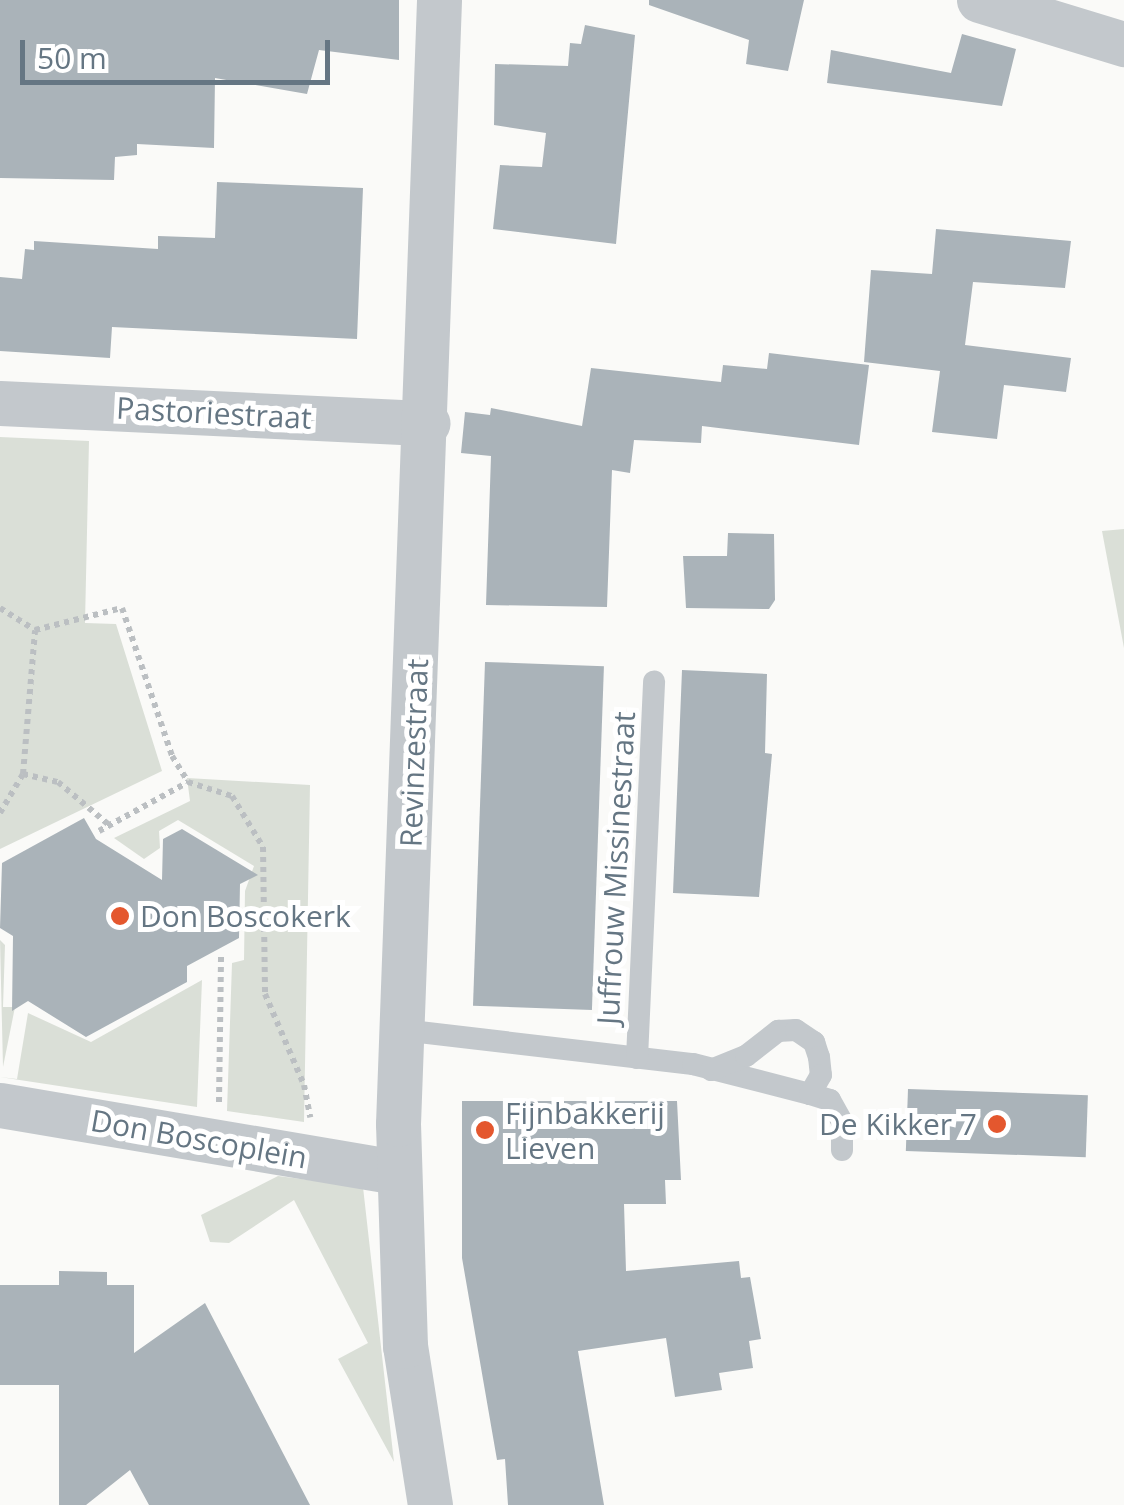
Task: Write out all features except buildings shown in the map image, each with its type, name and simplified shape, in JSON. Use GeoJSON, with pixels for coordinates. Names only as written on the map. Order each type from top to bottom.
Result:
{"type":"FeatureCollection","features":[{"type":"Feature","properties":{"kind":"street","name":"Revinzestraat"},"geometry":{"type":"LineString","coordinates":[[430,1505],[406,1346],[398,1172],[428,423],[439,0]]}},
{"type":"Feature","properties":{"kind":"street"},"geometry":{"type":"LineString","coordinates":[[979,0],[1124,44]]}},
{"type":"Feature","properties":{"kind":"street","name":"Pastoriestraat"},"geometry":{"type":"LineString","coordinates":[[0,403],[428,423]]}},
{"type":"Feature","properties":{"kind":"street","name":"Don Boscoplein"},"geometry":{"type":"LineString","coordinates":[[0,1105],[398,1172]]}},
{"type":"Feature","properties":{"kind":"lane","name":"Juffrouw Missinestraat"},"geometry":{"type":"LineString","coordinates":[[637,1058],[654,681]]}},
{"type":"Feature","properties":{"kind":"lane","name":"Juffrouw Missinestraat"},"geometry":{"type":"LineString","coordinates":[[402,1030],[637,1058],[711,1070],[810,1094]]}},
{"type":"Feature","properties":{"kind":"lane"},"geometry":{"type":"LineString","coordinates":[[711,1070],[746,1056],[778,1031],[796,1030],[814,1042],[821,1075],[810,1094],[830,1100],[842,1122],[842,1150]]}},
{"type":"Feature","properties":{"kind":"path"},"geometry":{"type":"LineString","coordinates":[[0,608],[35,630],[122,608],[172,756],[188,782],[232,796],[262,847],[265,994],[304,1085],[311,1159]]}},
{"type":"Feature","properties":{"kind":"path"},"geometry":{"type":"LineString","coordinates":[[0,813],[23,774],[35,630]]}},
{"type":"Feature","properties":{"kind":"path"},"geometry":{"type":"LineString","coordinates":[[23,774],[58,782],[109,824]]}},
{"type":"Feature","properties":{"kind":"path"},"geometry":{"type":"LineString","coordinates":[[99,831],[188,782]]}},
{"type":"Feature","properties":{"kind":"path"},"geometry":{"type":"LineString","coordinates":[[218,1142],[220,954]]}},
{"type":"Feature","properties":{"kind":"shaded area"},"geometry":{"type":"Polygon","coordinates":[[[0,437],[89,441],[85,623],[116,624],[162,771],[0,849],[0,437]]]}},
{"type":"Feature","properties":{"kind":"shaded area"},"geometry":{"type":"Polygon","coordinates":[[[1124,529],[1124,648],[1102,531],[1124,529]]]}},
{"type":"Feature","properties":{"kind":"shaded area"},"geometry":{"type":"Polygon","coordinates":[[[187,778],[310,785],[304,1122],[227,1111],[232,963],[244,960],[245,891],[254,866],[178,820],[159,831],[160,848],[144,859],[114,838],[190,801],[187,778]]]}},
{"type":"Feature","properties":{"kind":"shaded area"},"geometry":{"type":"Polygon","coordinates":[[[0,940],[5,945],[3,1007],[15,1007],[3,1067],[0,940]]]}},
{"type":"Feature","properties":{"kind":"shaded area"},"geometry":{"type":"Polygon","coordinates":[[[202,980],[197,1107],[0,1077],[17,1079],[28,1013],[91,1042],[202,980]]]}},
{"type":"Feature","properties":{"kind":"shaded area"},"geometry":{"type":"Polygon","coordinates":[[[278,1176],[363,1187],[394,1462],[338,1359],[368,1343],[294,1200],[229,1243],[210,1242],[201,1215],[278,1176]]]}},
{"type":"Feature","properties":{"kind":"place","name":"Don Boscokerk"},"geometry":{"type":"Point","coordinates":[120,916]}},
{"type":"Feature","properties":{"kind":"place","name":"De Kikker 7"},"geometry":{"type":"Point","coordinates":[997,1124]}},
{"type":"Feature","properties":{"kind":"place","name":"Fijnbakkerij Lieven"},"geometry":{"type":"Point","coordinates":[485,1130]}}]}
